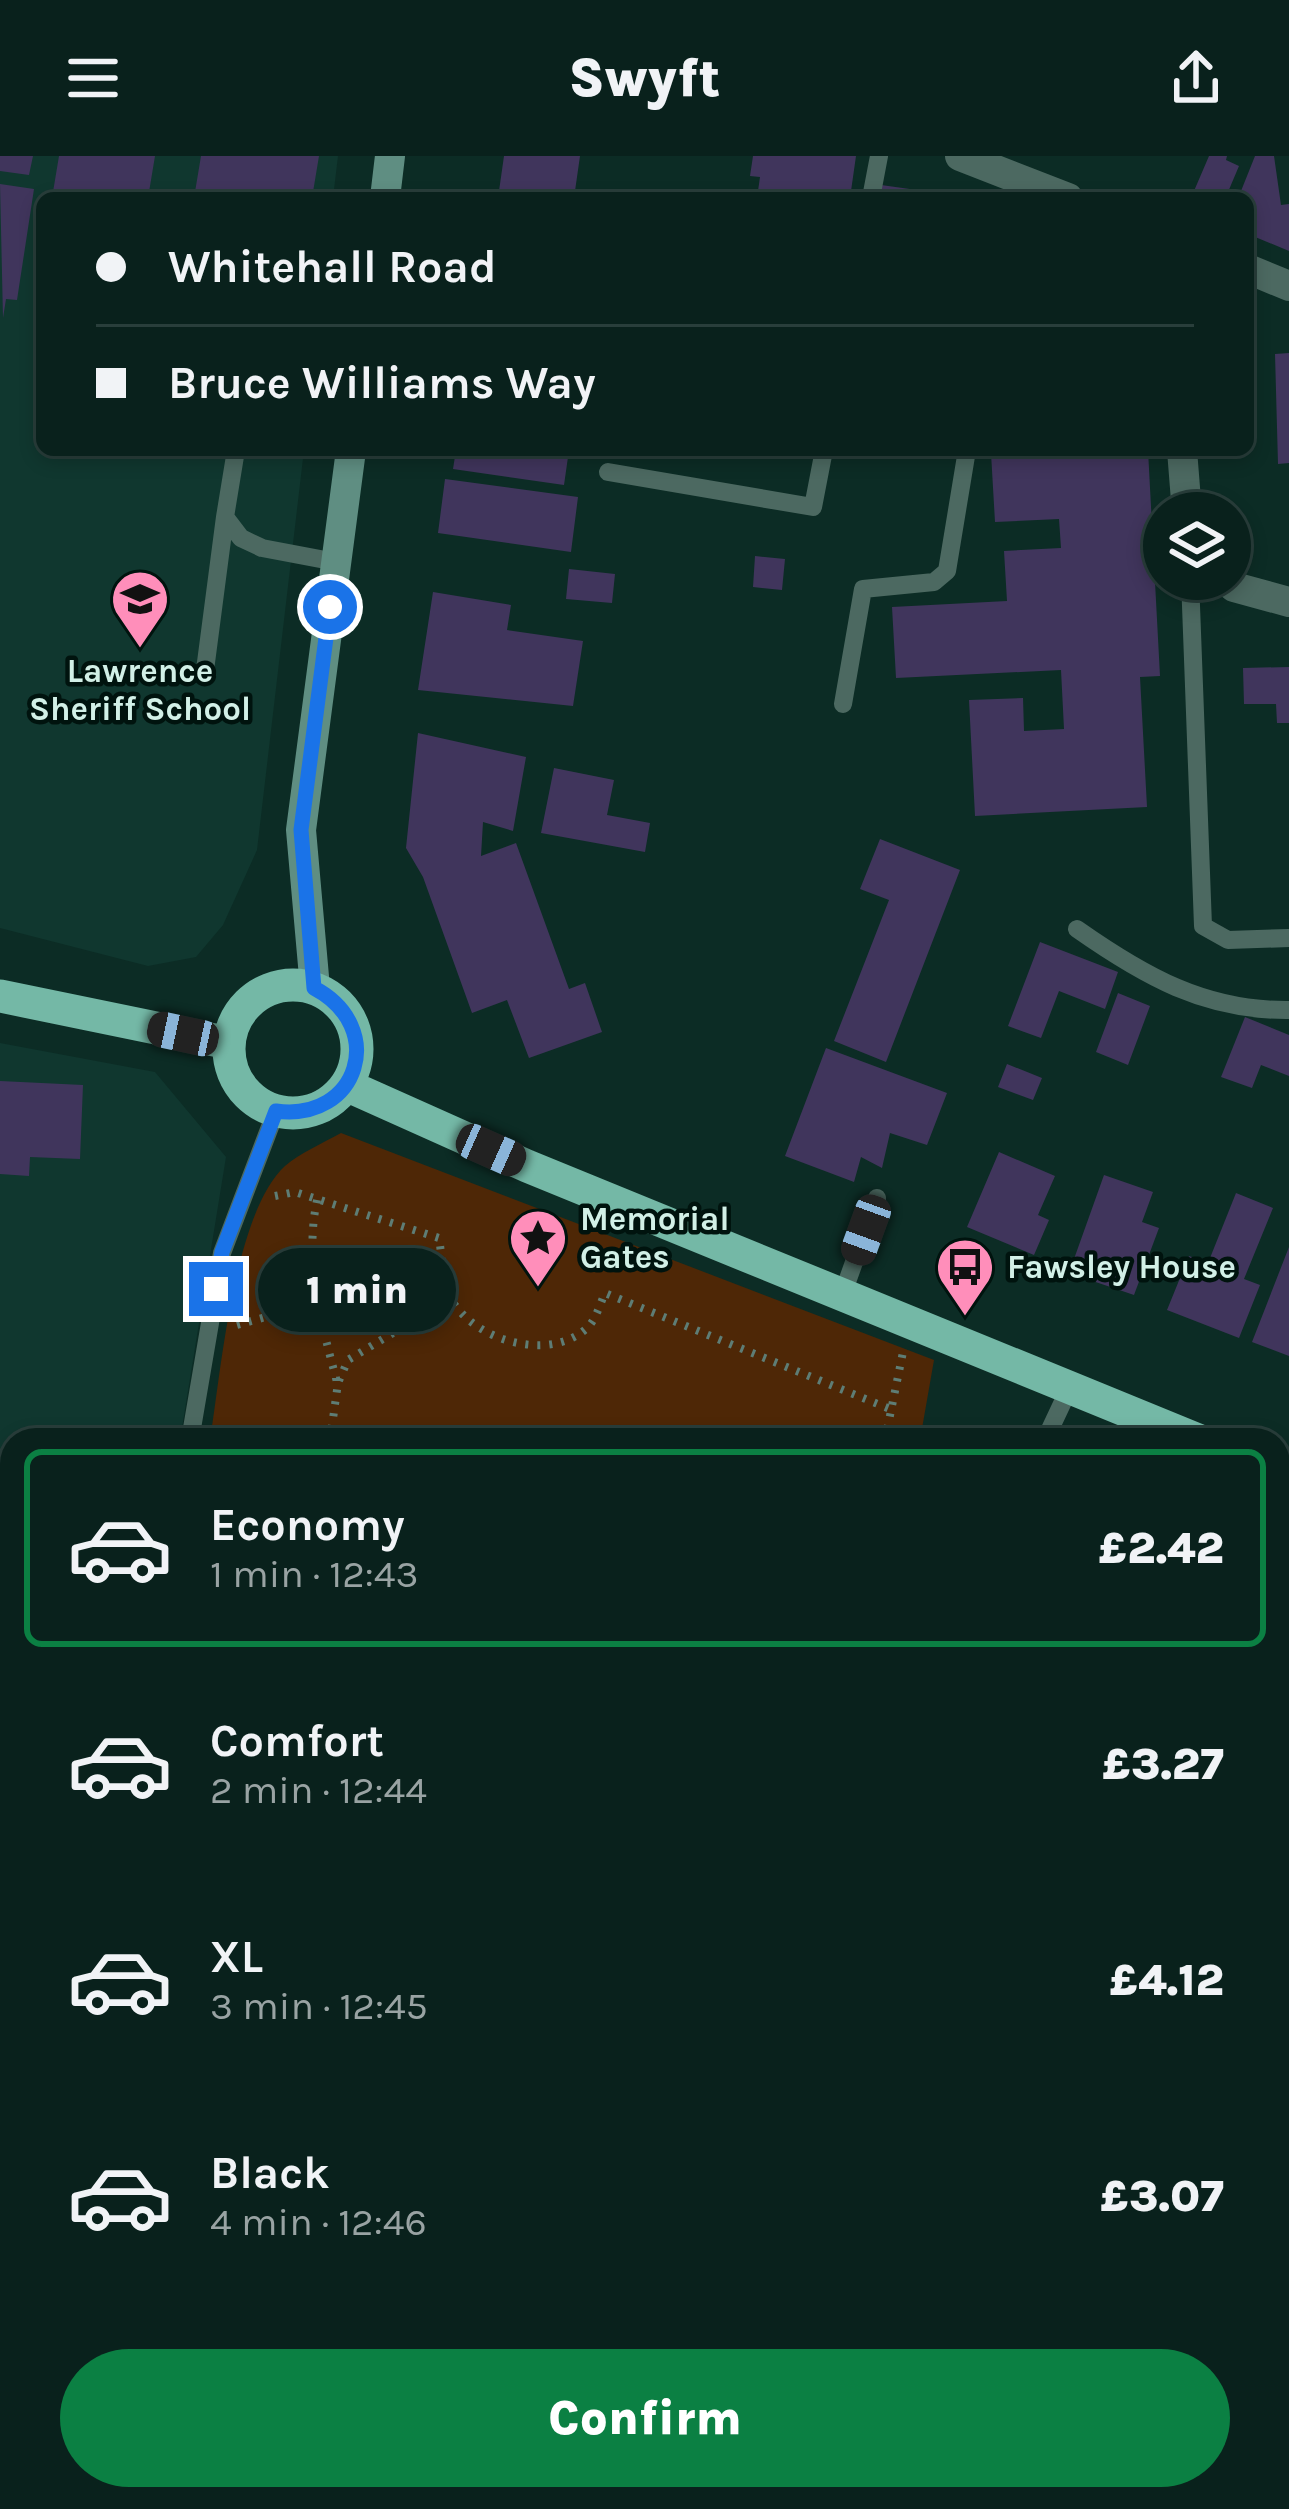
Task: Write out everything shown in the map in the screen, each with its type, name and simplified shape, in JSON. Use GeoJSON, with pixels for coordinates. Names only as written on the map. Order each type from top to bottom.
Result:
{"type":"FeatureCollection","features":[{"type":"Feature","properties":{"kind":"highway"},"geometry":{"type":"LineString","coordinates":[[295,984],[332,997],[355,1029],[358,1048],[346,1085],[315,1109],[276,1111],[246,1092],[236,1078],[229,1043],[233,1025],[258,994],[295,984]]}},
{"type":"Feature","properties":{"kind":"highway"},"geometry":{"type":"LineString","coordinates":[[0,996],[229,1043]]}},
{"type":"Feature","properties":{"kind":"highway"},"geometry":{"type":"LineString","coordinates":[[346,1085],[527,1166],[1167,1428]]}},
{"type":"Feature","properties":{"kind":"main road"},"geometry":{"type":"LineString","coordinates":[[386,192],[390,156]]}},
{"type":"Feature","properties":{"kind":"main road"},"geometry":{"type":"LineString","coordinates":[[314,988],[301,830],[350,456]]}},
{"type":"Feature","properties":{"kind":"street"},"geometry":{"type":"LineString","coordinates":[[960,156],[1053,192]]}},
{"type":"Feature","properties":{"kind":"street"},"geometry":{"type":"LineString","coordinates":[[1254,271],[1289,286]]}},
{"type":"Feature","properties":{"kind":"street"},"geometry":{"type":"LineString","coordinates":[[1182,456],[1185,492]]}},
{"type":"Feature","properties":{"kind":"street"},"geometry":{"type":"LineString","coordinates":[[1251,592],[1289,602]]}},
{"type":"Feature","properties":{"kind":"lane"},"geometry":{"type":"LineString","coordinates":[[872,192],[879,156]]}},
{"type":"Feature","properties":{"kind":"lane"},"geometry":{"type":"LineString","coordinates":[[205,670],[235,456]]}},
{"type":"Feature","properties":{"kind":"lane"},"geometry":{"type":"LineString","coordinates":[[608,472],[813,507],[823,456]]}},
{"type":"Feature","properties":{"kind":"lane"},"geometry":{"type":"LineString","coordinates":[[843,704],[863,589],[934,582],[947,571],[966,456]]}},
{"type":"Feature","properties":{"kind":"lane"},"geometry":{"type":"LineString","coordinates":[[226,518],[241,538],[262,548],[336,562]]}},
{"type":"Feature","properties":{"kind":"lane"},"geometry":{"type":"LineString","coordinates":[[1191,600],[1203,926],[1228,940],[1289,938]]}},
{"type":"Feature","properties":{"kind":"lane"},"geometry":{"type":"LineString","coordinates":[[1077,929],[1137,971],[1202,1001],[1289,1010]]}},
{"type":"Feature","properties":{"kind":"lane"},"geometry":{"type":"LineString","coordinates":[[192,1428],[222,1252],[276,1111]]}},
{"type":"Feature","properties":{"kind":"lane"},"geometry":{"type":"LineString","coordinates":[[843,1293],[877,1198]]}},
{"type":"Feature","properties":{"kind":"lane"},"geometry":{"type":"LineString","coordinates":[[1051,1428],[1068,1390]]}},
{"type":"Feature","properties":{"kind":"path"},"geometry":{"type":"LineString","coordinates":[[241,1203],[295,1192],[439,1238],[451,1298],[474,1326],[516,1342],[560,1345],[590,1326],[605,1293],[890,1409]]}},
{"type":"Feature","properties":{"kind":"path"},"geometry":{"type":"LineString","coordinates":[[317,1200],[312,1225],[316,1303],[338,1383]]}},
{"type":"Feature","properties":{"kind":"path"},"geometry":{"type":"LineString","coordinates":[[332,1428],[338,1383],[348,1360],[451,1298]]}},
{"type":"Feature","properties":{"kind":"path"},"geometry":{"type":"LineString","coordinates":[[209,1326],[228,1328],[316,1303]]}},
{"type":"Feature","properties":{"kind":"path"},"geometry":{"type":"LineString","coordinates":[[887,1428],[910,1322]]}},
{"type":"Feature","properties":{"kind":"shaded area","name":"Lawrence Sheriff School"},"geometry":{"type":"Polygon","coordinates":[[[0,156],[338,156],[334,192],[36,192],[36,456],[303,456],[257,850],[223,925],[196,957],[148,966],[0,928],[0,156]]]}},
{"type":"Feature","properties":{"kind":"shaded area"},"geometry":{"type":"Polygon","coordinates":[[[0,1043],[155,1072],[226,1157],[182,1428],[0,1428],[0,1043]]]}},
{"type":"Feature","properties":{"kind":"shaded area"},"geometry":{"type":"Polygon","coordinates":[[[341,1133],[934,1360],[922,1428],[212,1428],[232,1295],[253,1219],[285,1166],[341,1133]]]}},
{"type":"Feature","properties":{"kind":"building"},"geometry":{"type":"Polygon","coordinates":[[[0,156],[33,156],[29,175],[0,171],[0,156]]]}},
{"type":"Feature","properties":{"kind":"building"},"geometry":{"type":"Polygon","coordinates":[[[59,156],[155,156],[149,192],[53,192],[59,156]]]}},
{"type":"Feature","properties":{"kind":"building"},"geometry":{"type":"Polygon","coordinates":[[[201,156],[319,156],[313,192],[195,192],[201,156]]]}},
{"type":"Feature","properties":{"kind":"building"},"geometry":{"type":"Polygon","coordinates":[[[504,156],[580,156],[575,192],[499,192],[504,156]]]}},
{"type":"Feature","properties":{"kind":"building"},"geometry":{"type":"Polygon","coordinates":[[[753,156],[856,156],[851,192],[758,192],[760,177],[750,176],[753,156]]]}},
{"type":"Feature","properties":{"kind":"building"},"geometry":{"type":"Polygon","coordinates":[[[1209,156],[1227,156],[1226,160],[1239,166],[1228,192],[1194,192],[1209,156]]]}},
{"type":"Feature","properties":{"kind":"building"},"geometry":{"type":"Polygon","coordinates":[[[1255,156],[1274,156],[1281,205],[1289,204],[1289,251],[1254,236],[1254,192],[1241,192],[1255,156]]]}},
{"type":"Feature","properties":{"kind":"building"},"geometry":{"type":"Polygon","coordinates":[[[0,184],[34,189],[17,300],[6,299],[3,318],[0,184]]]}},
{"type":"Feature","properties":{"kind":"building"},"geometry":{"type":"Polygon","coordinates":[[[881,185],[931,192],[880,192],[881,185]]]}},
{"type":"Feature","properties":{"kind":"building"},"geometry":{"type":"Polygon","coordinates":[[[1289,353],[1289,463],[1278,464],[1275,354],[1289,353]]]}},
{"type":"Feature","properties":{"kind":"building"},"geometry":{"type":"Polygon","coordinates":[[[455,456],[568,456],[564,485],[453,469],[455,456]]]}},
{"type":"Feature","properties":{"kind":"building"},"geometry":{"type":"Polygon","coordinates":[[[991,456],[1148,456],[1150,492],[1143,492],[1143,600],[1156,600],[1160,676],[1140,677],[1147,807],[975,816],[969,700],[1023,698],[1024,731],[1064,729],[1061,670],[896,678],[892,607],[1007,601],[1004,551],[1061,548],[1059,519],[995,522],[991,456]]]}},
{"type":"Feature","properties":{"kind":"building"},"geometry":{"type":"Polygon","coordinates":[[[445,479],[578,497],[571,552],[438,533],[445,479]]]}},
{"type":"Feature","properties":{"kind":"building"},"geometry":{"type":"Polygon","coordinates":[[[755,556],[785,559],[782,590],[753,587],[755,556]]]}},
{"type":"Feature","properties":{"kind":"building"},"geometry":{"type":"Polygon","coordinates":[[[569,569],[615,574],[612,603],[566,599],[569,569]]]}},
{"type":"Feature","properties":{"kind":"building"},"geometry":{"type":"Polygon","coordinates":[[[433,592],[511,605],[507,630],[583,641],[573,706],[418,690],[433,592]]]}},
{"type":"Feature","properties":{"kind":"building"},"geometry":{"type":"Polygon","coordinates":[[[1289,667],[1289,723],[1277,723],[1276,704],[1244,704],[1243,668],[1289,667]]]}},
{"type":"Feature","properties":{"kind":"building"},"geometry":{"type":"Polygon","coordinates":[[[418,733],[526,757],[513,831],[483,822],[481,856],[516,843],[569,989],[585,983],[602,1032],[529,1058],[507,1000],[472,1013],[423,877],[406,848],[418,733]]]}},
{"type":"Feature","properties":{"kind":"building"},"geometry":{"type":"Polygon","coordinates":[[[554,768],[614,780],[607,815],[650,823],[645,852],[541,833],[554,768]]]}},
{"type":"Feature","properties":{"kind":"building"},"geometry":{"type":"Polygon","coordinates":[[[880,839],[960,870],[886,1062],[834,1041],[889,900],[860,889],[880,839]]]}},
{"type":"Feature","properties":{"kind":"building"},"geometry":{"type":"Polygon","coordinates":[[[1040,942],[1118,972],[1105,1009],[1059,991],[1041,1038],[1008,1026],[1040,942]]]}},
{"type":"Feature","properties":{"kind":"building"},"geometry":{"type":"Polygon","coordinates":[[[1118,993],[1150,1006],[1128,1065],[1096,1052],[1118,993]]]}},
{"type":"Feature","properties":{"kind":"building"},"geometry":{"type":"Polygon","coordinates":[[[1245,1017],[1289,1035],[1289,1076],[1261,1065],[1252,1088],[1221,1077],[1245,1017]]]}},
{"type":"Feature","properties":{"kind":"building"},"geometry":{"type":"Polygon","coordinates":[[[826,1048],[947,1093],[927,1145],[890,1133],[882,1168],[861,1157],[854,1182],[785,1156],[826,1048]]]}},
{"type":"Feature","properties":{"kind":"building"},"geometry":{"type":"Polygon","coordinates":[[[1007,1064],[1042,1078],[1033,1100],[998,1087],[1007,1064]]]}},
{"type":"Feature","properties":{"kind":"building"},"geometry":{"type":"Polygon","coordinates":[[[0,1081],[83,1085],[80,1159],[30,1157],[29,1176],[0,1174],[0,1081]]]}},
{"type":"Feature","properties":{"kind":"building"},"geometry":{"type":"Polygon","coordinates":[[[999,1152],[1055,1176],[1038,1215],[1049,1220],[1034,1255],[967,1227],[999,1152]]]}},
{"type":"Feature","properties":{"kind":"building"},"geometry":{"type":"Polygon","coordinates":[[[1104,1175],[1153,1192],[1142,1222],[1159,1228],[1134,1295],[1069,1273],[1104,1175]]]}},
{"type":"Feature","properties":{"kind":"building"},"geometry":{"type":"Polygon","coordinates":[[[1236,1193],[1273,1208],[1244,1279],[1260,1285],[1239,1338],[1167,1310],[1189,1256],[1208,1263],[1236,1193]]]}},
{"type":"Feature","properties":{"kind":"building"},"geometry":{"type":"Polygon","coordinates":[[[1289,1247],[1289,1356],[1252,1342],[1289,1247]]]}},
{"type":"Feature","properties":{"kind":"place","name":"Lawrence Sheriff School"},"geometry":{"type":"Point","coordinates":[140,650]}},
{"type":"Feature","properties":{"kind":"place","name":"Memorial Gates"},"geometry":{"type":"Point","coordinates":[538,1289]}},
{"type":"Feature","properties":{"kind":"place","name":"Fawsley House"},"geometry":{"type":"Point","coordinates":[965,1318]}},
{"type":"Feature","properties":{"kind":"route"},"geometry":{"type":"LineString","coordinates":[[216,1289],[222,1252],[276,1111],[302,1112],[327,1103],[355,1068],[355,1029],[346,1011],[314,988],[301,830],[330,607]]}}]}
